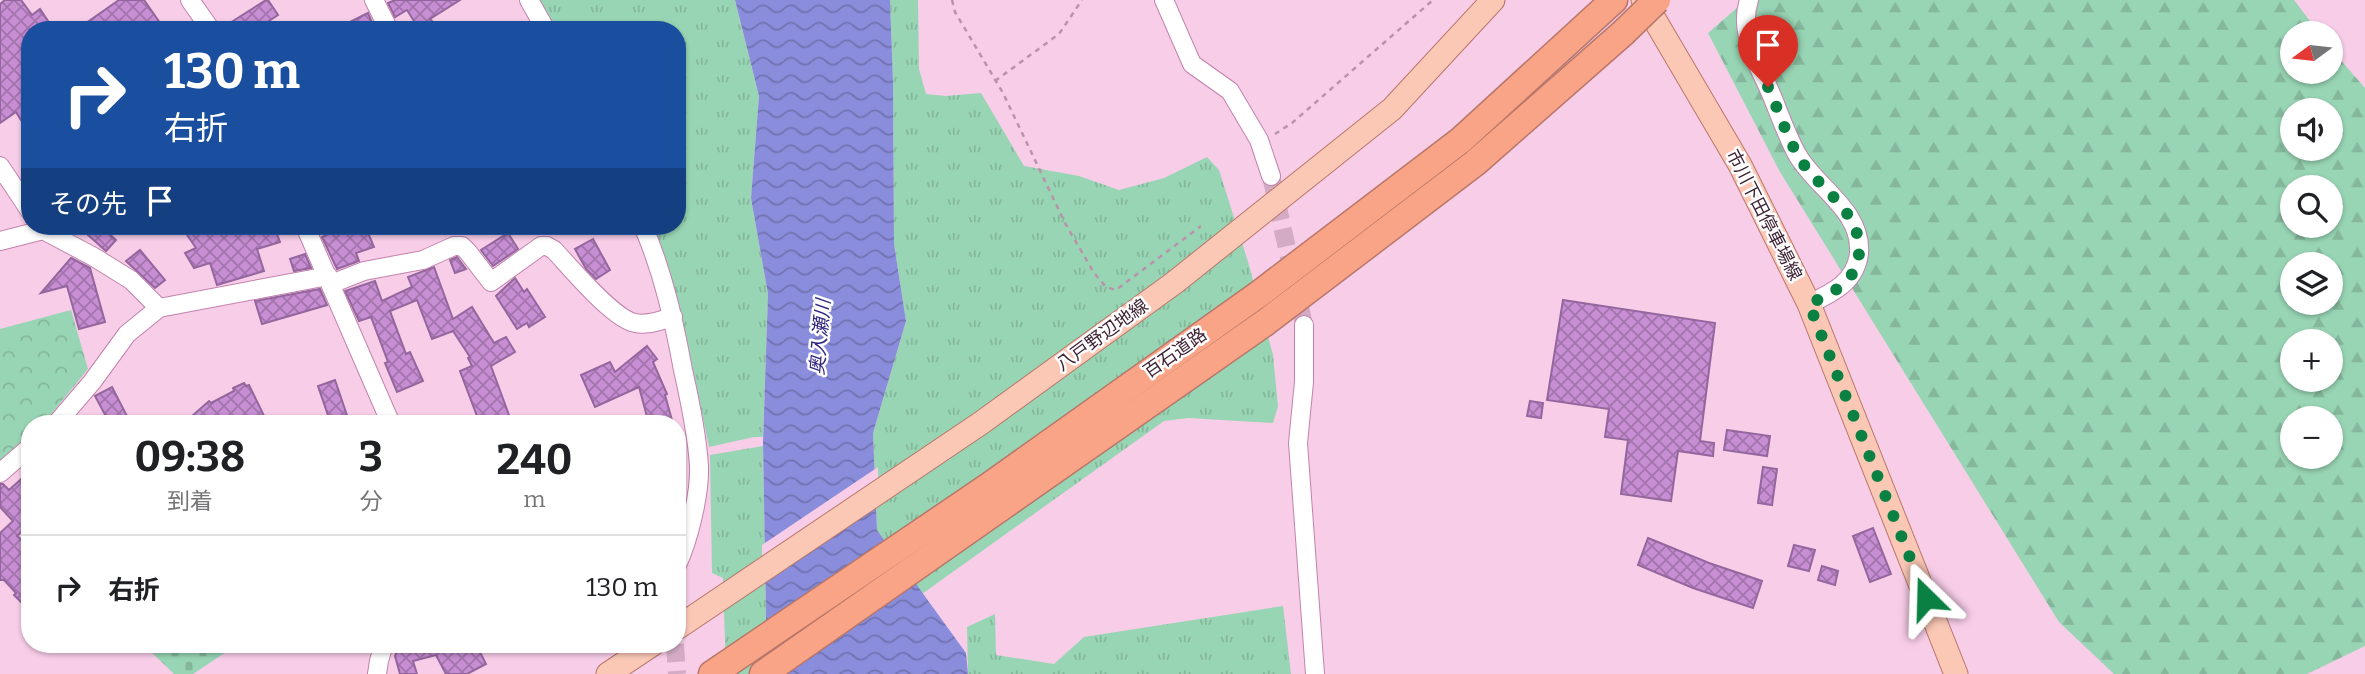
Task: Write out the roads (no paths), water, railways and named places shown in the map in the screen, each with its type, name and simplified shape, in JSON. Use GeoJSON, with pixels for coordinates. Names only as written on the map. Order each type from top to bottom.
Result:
{"type":"FeatureCollection","features":[{"type":"Feature","properties":{"kind":"highway","name":"百石道路"},"geometry":{"type":"LineString","coordinates":[[763,674],[1266,323],[1475,163],[1657,0]]}},
{"type":"Feature","properties":{"kind":"highway","name":"百石道路"},"geometry":{"type":"LineString","coordinates":[[713,673],[989,486],[1259,294],[1461,140],[1610,4]]}},
{"type":"Feature","properties":{"kind":"main road","name":"八戸野辺地線"},"geometry":{"type":"LineString","coordinates":[[686,622],[981,423],[1174,283],[1392,109],[1493,0]]}},
{"type":"Feature","properties":{"kind":"main road","name":"市川下田停車場線"},"geometry":{"type":"LineString","coordinates":[[1643,0],[1740,165],[1809,304],[1956,674]]}},
{"type":"Feature","properties":{"kind":"main road"},"geometry":{"type":"LineString","coordinates":[[608,674],[640,653]]}},
{"type":"Feature","properties":{"kind":"street"},"geometry":{"type":"LineString","coordinates":[[190,0],[205,21]]}},
{"type":"Feature","properties":{"kind":"street"},"geometry":{"type":"LineString","coordinates":[[374,0],[384,21]]}},
{"type":"Feature","properties":{"kind":"street"},"geometry":{"type":"LineString","coordinates":[[529,0],[541,21]]}},
{"type":"Feature","properties":{"kind":"street"},"geometry":{"type":"LineString","coordinates":[[1164,0],[1192,64],[1230,91],[1259,140],[1271,176]]}},
{"type":"Feature","properties":{"kind":"street"},"geometry":{"type":"LineString","coordinates":[[1749,0],[1746,10],[1749,41],[1798,155],[1812,175],[1843,208],[1860,239],[1858,259],[1852,274],[1834,292],[1809,304]]}},
{"type":"Feature","properties":{"kind":"street"},"geometry":{"type":"LineString","coordinates":[[0,166],[21,198]]}},
{"type":"Feature","properties":{"kind":"street"},"geometry":{"type":"LineString","coordinates":[[0,241],[24,235]]}},
{"type":"Feature","properties":{"kind":"street"},"geometry":{"type":"LineString","coordinates":[[58,235],[131,280],[159,308]]}},
{"type":"Feature","properties":{"kind":"street"},"geometry":{"type":"LineString","coordinates":[[309,235],[387,415]]}},
{"type":"Feature","properties":{"kind":"street"},"geometry":{"type":"LineString","coordinates":[[646,235],[673,317],[699,468],[686,542]]}},
{"type":"Feature","properties":{"kind":"street"},"geometry":{"type":"LineString","coordinates":[[64,415],[127,334],[159,308],[330,280],[423,260],[454,246],[462,246],[491,282],[541,246],[547,246],[625,320],[646,324],[673,317]]}},
{"type":"Feature","properties":{"kind":"street"},"geometry":{"type":"LineString","coordinates":[[1304,325],[1304,382],[1297,443],[1315,674]]}},
{"type":"Feature","properties":{"kind":"street"},"geometry":{"type":"LineString","coordinates":[[0,473],[21,455]]}},
{"type":"Feature","properties":{"kind":"street"},"geometry":{"type":"LineString","coordinates":[[377,674],[381,653]]}},
{"type":"Feature","properties":{"kind":"water","name":"奥入瀬川"},"geometry":{"type":"Polygon","coordinates":[[[735,0],[890,0],[894,244],[906,321],[873,433],[877,530],[966,653],[968,674],[767,674],[763,442],[768,294],[751,198],[759,96],[735,0]]]}},
{"type":"Feature","properties":{"kind":"tunnel"},"geometry":{"type":"LineString","coordinates":[[1271,176],[1304,325]]}},
{"type":"Feature","properties":{"kind":"tunnel"},"geometry":{"type":"LineString","coordinates":[[676,653],[677,674]]}}]}
